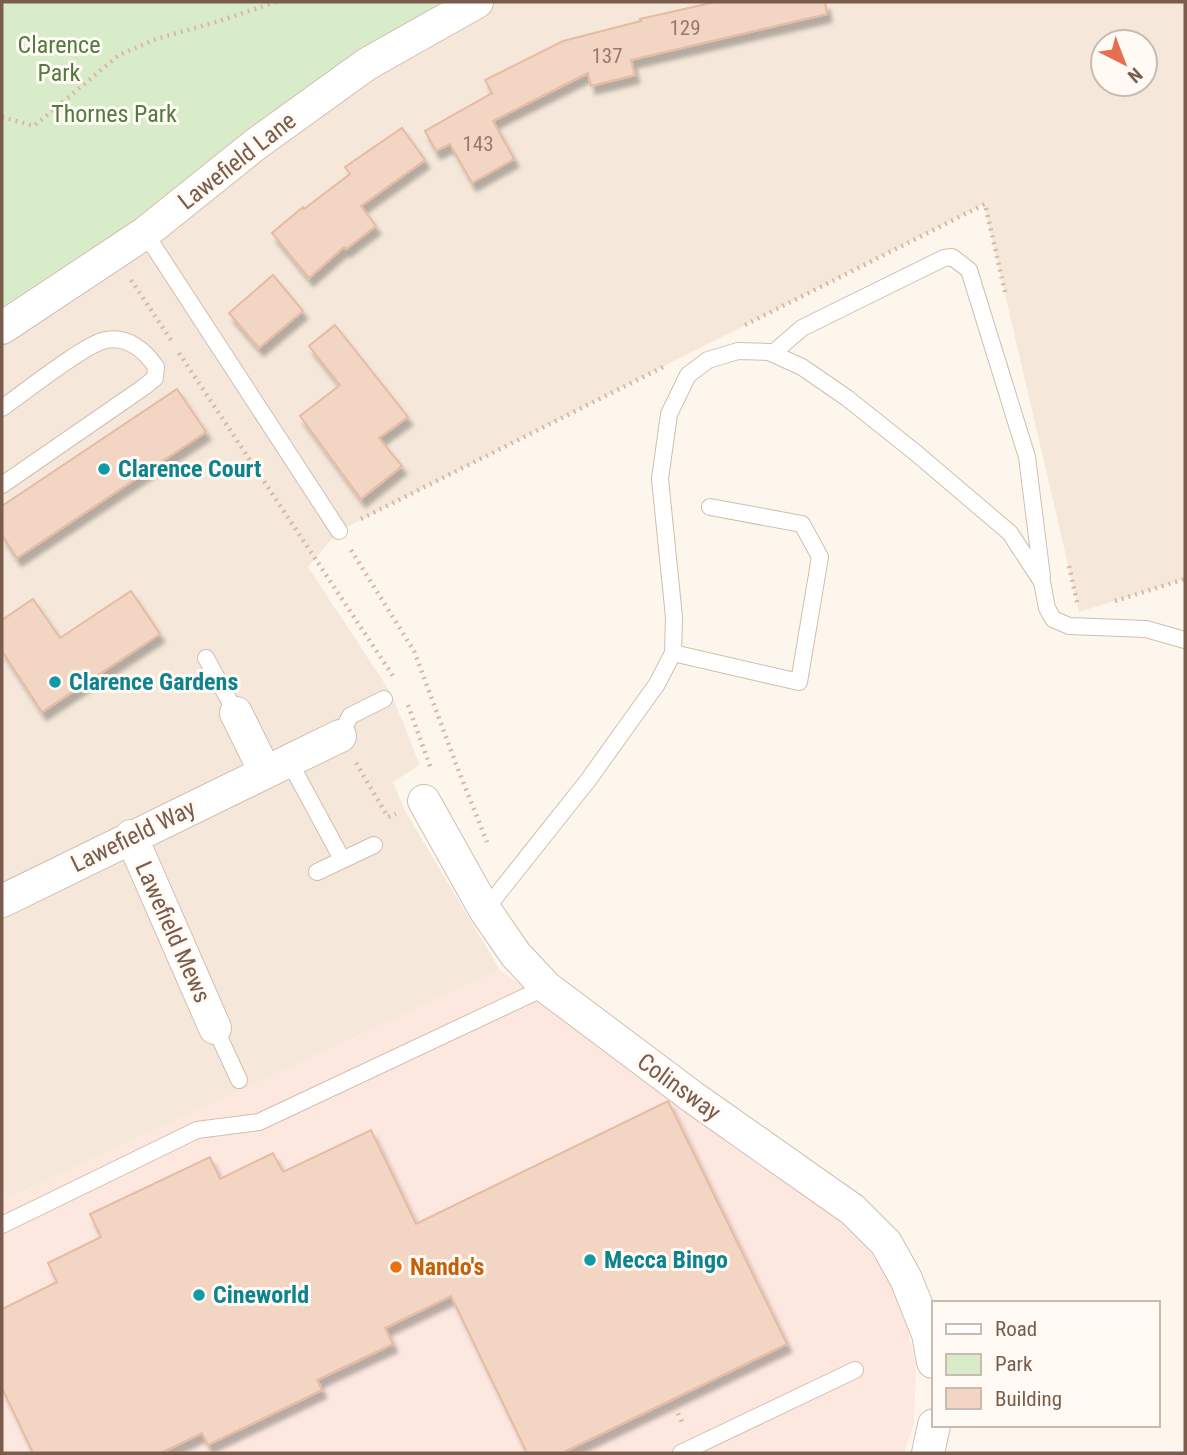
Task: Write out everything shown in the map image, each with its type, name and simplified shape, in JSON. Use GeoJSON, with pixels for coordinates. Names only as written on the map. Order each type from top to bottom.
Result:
{"type":"FeatureCollection","features":[{"type":"Feature","properties":{"kind":"street","name":"Lawefield Lane"},"geometry":{"type":"LineString","coordinates":[[2,328],[145,233],[256,144],[367,64],[477,2]]}},
{"type":"Feature","properties":{"kind":"street"},"geometry":{"type":"LineString","coordinates":[[236,713],[277,766]]}},
{"type":"Feature","properties":{"kind":"street","name":"Lawefield Way"},"geometry":{"type":"LineString","coordinates":[[2,901],[340,736]]}},
{"type":"Feature","properties":{"kind":"street","name":"Colinsway"},"geometry":{"type":"LineString","coordinates":[[424,801],[485,910],[516,956],[546,987],[644,1062],[853,1210],[886,1243],[906,1279],[928,1334],[932,1356]]}},
{"type":"Feature","properties":{"kind":"street","name":"Lawefield Mews"},"geometry":{"type":"LineString","coordinates":[[131,836],[215,1028]]}},
{"type":"Feature","properties":{"kind":"street"},"geometry":{"type":"LineString","coordinates":[[929,1453],[934,1427]]}},
{"type":"Feature","properties":{"kind":"lane"},"geometry":{"type":"LineString","coordinates":[[145,233],[339,531]]}},
{"type":"Feature","properties":{"kind":"lane"},"geometry":{"type":"LineString","coordinates":[[773,353],[802,328],[944,258],[952,257],[961,262],[969,270],[1027,457],[1047,608],[1053,618],[1069,626],[1146,629],[1185,640]]}},
{"type":"Feature","properties":{"kind":"lane"},"geometry":{"type":"LineString","coordinates":[[2,408],[79,354],[106,340],[121,340],[137,346],[156,367],[155,378],[144,387],[2,485]]}},
{"type":"Feature","properties":{"kind":"lane"},"geometry":{"type":"LineString","coordinates":[[485,910],[589,779],[657,684],[673,653],[674,617],[660,479],[669,414],[688,375],[708,360],[738,351],[773,353],[802,367],[839,392],[916,453],[1010,534],[1042,582]]}},
{"type":"Feature","properties":{"kind":"lane"},"geometry":{"type":"LineString","coordinates":[[673,653],[799,682],[820,557],[802,524],[710,507]]}},
{"type":"Feature","properties":{"kind":"lane"},"geometry":{"type":"LineString","coordinates":[[205,658],[236,713]]}},
{"type":"Feature","properties":{"kind":"lane"},"geometry":{"type":"LineString","coordinates":[[340,736],[350,716],[384,699]]}},
{"type":"Feature","properties":{"kind":"lane"},"geometry":{"type":"LineString","coordinates":[[277,766],[342,859]]}},
{"type":"Feature","properties":{"kind":"lane"},"geometry":{"type":"LineString","coordinates":[[317,872],[374,845]]}},
{"type":"Feature","properties":{"kind":"lane"},"geometry":{"type":"LineString","coordinates":[[2,1225],[197,1130],[259,1122],[546,987]]}},
{"type":"Feature","properties":{"kind":"lane"},"geometry":{"type":"LineString","coordinates":[[215,1028],[239,1080]]}},
{"type":"Feature","properties":{"kind":"lane"},"geometry":{"type":"LineString","coordinates":[[681,1453],[855,1370]]}},
{"type":"Feature","properties":{"kind":"path"},"geometry":{"type":"LineString","coordinates":[[2,117],[34,126],[119,55],[156,39],[276,2]]}},
{"type":"Feature","properties":{"kind":"path"},"geometry":{"type":"LineString","coordinates":[[132,281],[395,678]]}},
{"type":"Feature","properties":{"kind":"path"},"geometry":{"type":"LineString","coordinates":[[339,531],[414,651],[505,885]]}},
{"type":"Feature","properties":{"kind":"path"},"geometry":{"type":"LineString","coordinates":[[340,736],[388,817],[424,801],[433,777],[407,702]]}},
{"type":"Feature","properties":{"kind":"shaded area"},"geometry":{"type":"Polygon","coordinates":[[[477,2],[1185,2],[1185,579],[1079,612],[984,204],[339,531],[308,567],[391,693],[420,765],[393,782],[405,811],[500,970],[2,1201],[2,328],[477,2]]]}},
{"type":"Feature","properties":{"kind":"shaded area"},"geometry":{"type":"Polygon","coordinates":[[[500,970],[816,1200],[863,1241],[900,1294],[916,1366],[914,1423],[904,1453],[2,1453],[2,1201],[500,970]]]}},
{"type":"Feature","properties":{"kind":"green space","name":"Thornes Park"},"geometry":{"type":"Polygon","coordinates":[[[2,2],[477,2],[2,328],[2,2]]]}},
{"type":"Feature","properties":{"kind":"building"},"geometry":{"type":"Polygon","coordinates":[[[715,2],[825,2],[827,14],[631,60],[635,75],[591,86],[588,73],[493,121],[514,159],[472,183],[450,144],[436,151],[425,131],[492,93],[485,80],[563,41],[641,21],[640,19],[715,2]]]}},
{"type":"Feature","properties":{"kind":"building"},"geometry":{"type":"Polygon","coordinates":[[[402,128],[425,160],[361,206],[376,226],[346,249],[344,247],[309,278],[272,233],[350,174],[345,167],[402,128]]]}},
{"type":"Feature","properties":{"kind":"building"},"geometry":{"type":"Polygon","coordinates":[[[273,275],[303,311],[259,348],[229,313],[273,275]]]}},
{"type":"Feature","properties":{"kind":"building"},"geometry":{"type":"Polygon","coordinates":[[[335,325],[408,417],[379,438],[402,466],[361,499],[300,416],[340,385],[309,346],[335,325]]]}},
{"type":"Feature","properties":{"kind":"building","name":"Clarence Court"},"geometry":{"type":"Polygon","coordinates":[[[177,389],[206,432],[17,558],[2,535],[2,506],[177,389]]]}},
{"type":"Feature","properties":{"kind":"building","name":"Clarence Gardens"},"geometry":{"type":"Polygon","coordinates":[[[131,591],[160,634],[42,712],[2,651],[2,620],[33,599],[60,638],[131,591]]]}},
{"type":"Feature","properties":{"kind":"building"},"geometry":{"type":"Polygon","coordinates":[[[668,1101],[787,1344],[562,1453],[527,1453],[451,1296],[385,1328],[393,1344],[317,1380],[322,1390],[208,1445],[202,1433],[161,1453],[33,1453],[2,1388],[2,1309],[57,1282],[48,1263],[101,1237],[90,1214],[210,1157],[220,1179],[273,1153],[283,1172],[371,1130],[416,1224],[668,1101]]]}},
{"type":"Feature","properties":{"kind":"place","name":"Clarence Court"},"geometry":{"type":"Point","coordinates":[104,469]}},
{"type":"Feature","properties":{"kind":"place","name":"Clarence Gardens"},"geometry":{"type":"Point","coordinates":[55,682]}},
{"type":"Feature","properties":{"kind":"place","name":"Mecca Bingo"},"geometry":{"type":"Point","coordinates":[590,1260]}},
{"type":"Feature","properties":{"kind":"place","name":"Nando's"},"geometry":{"type":"Point","coordinates":[396,1267]}},
{"type":"Feature","properties":{"kind":"place","name":"Cineworld"},"geometry":{"type":"Point","coordinates":[199,1295]}},
{"type":"Feature","properties":{"kind":"park label","name":"Clarence Park"},"geometry":{"type":"Point","coordinates":[59,59]}}]}
